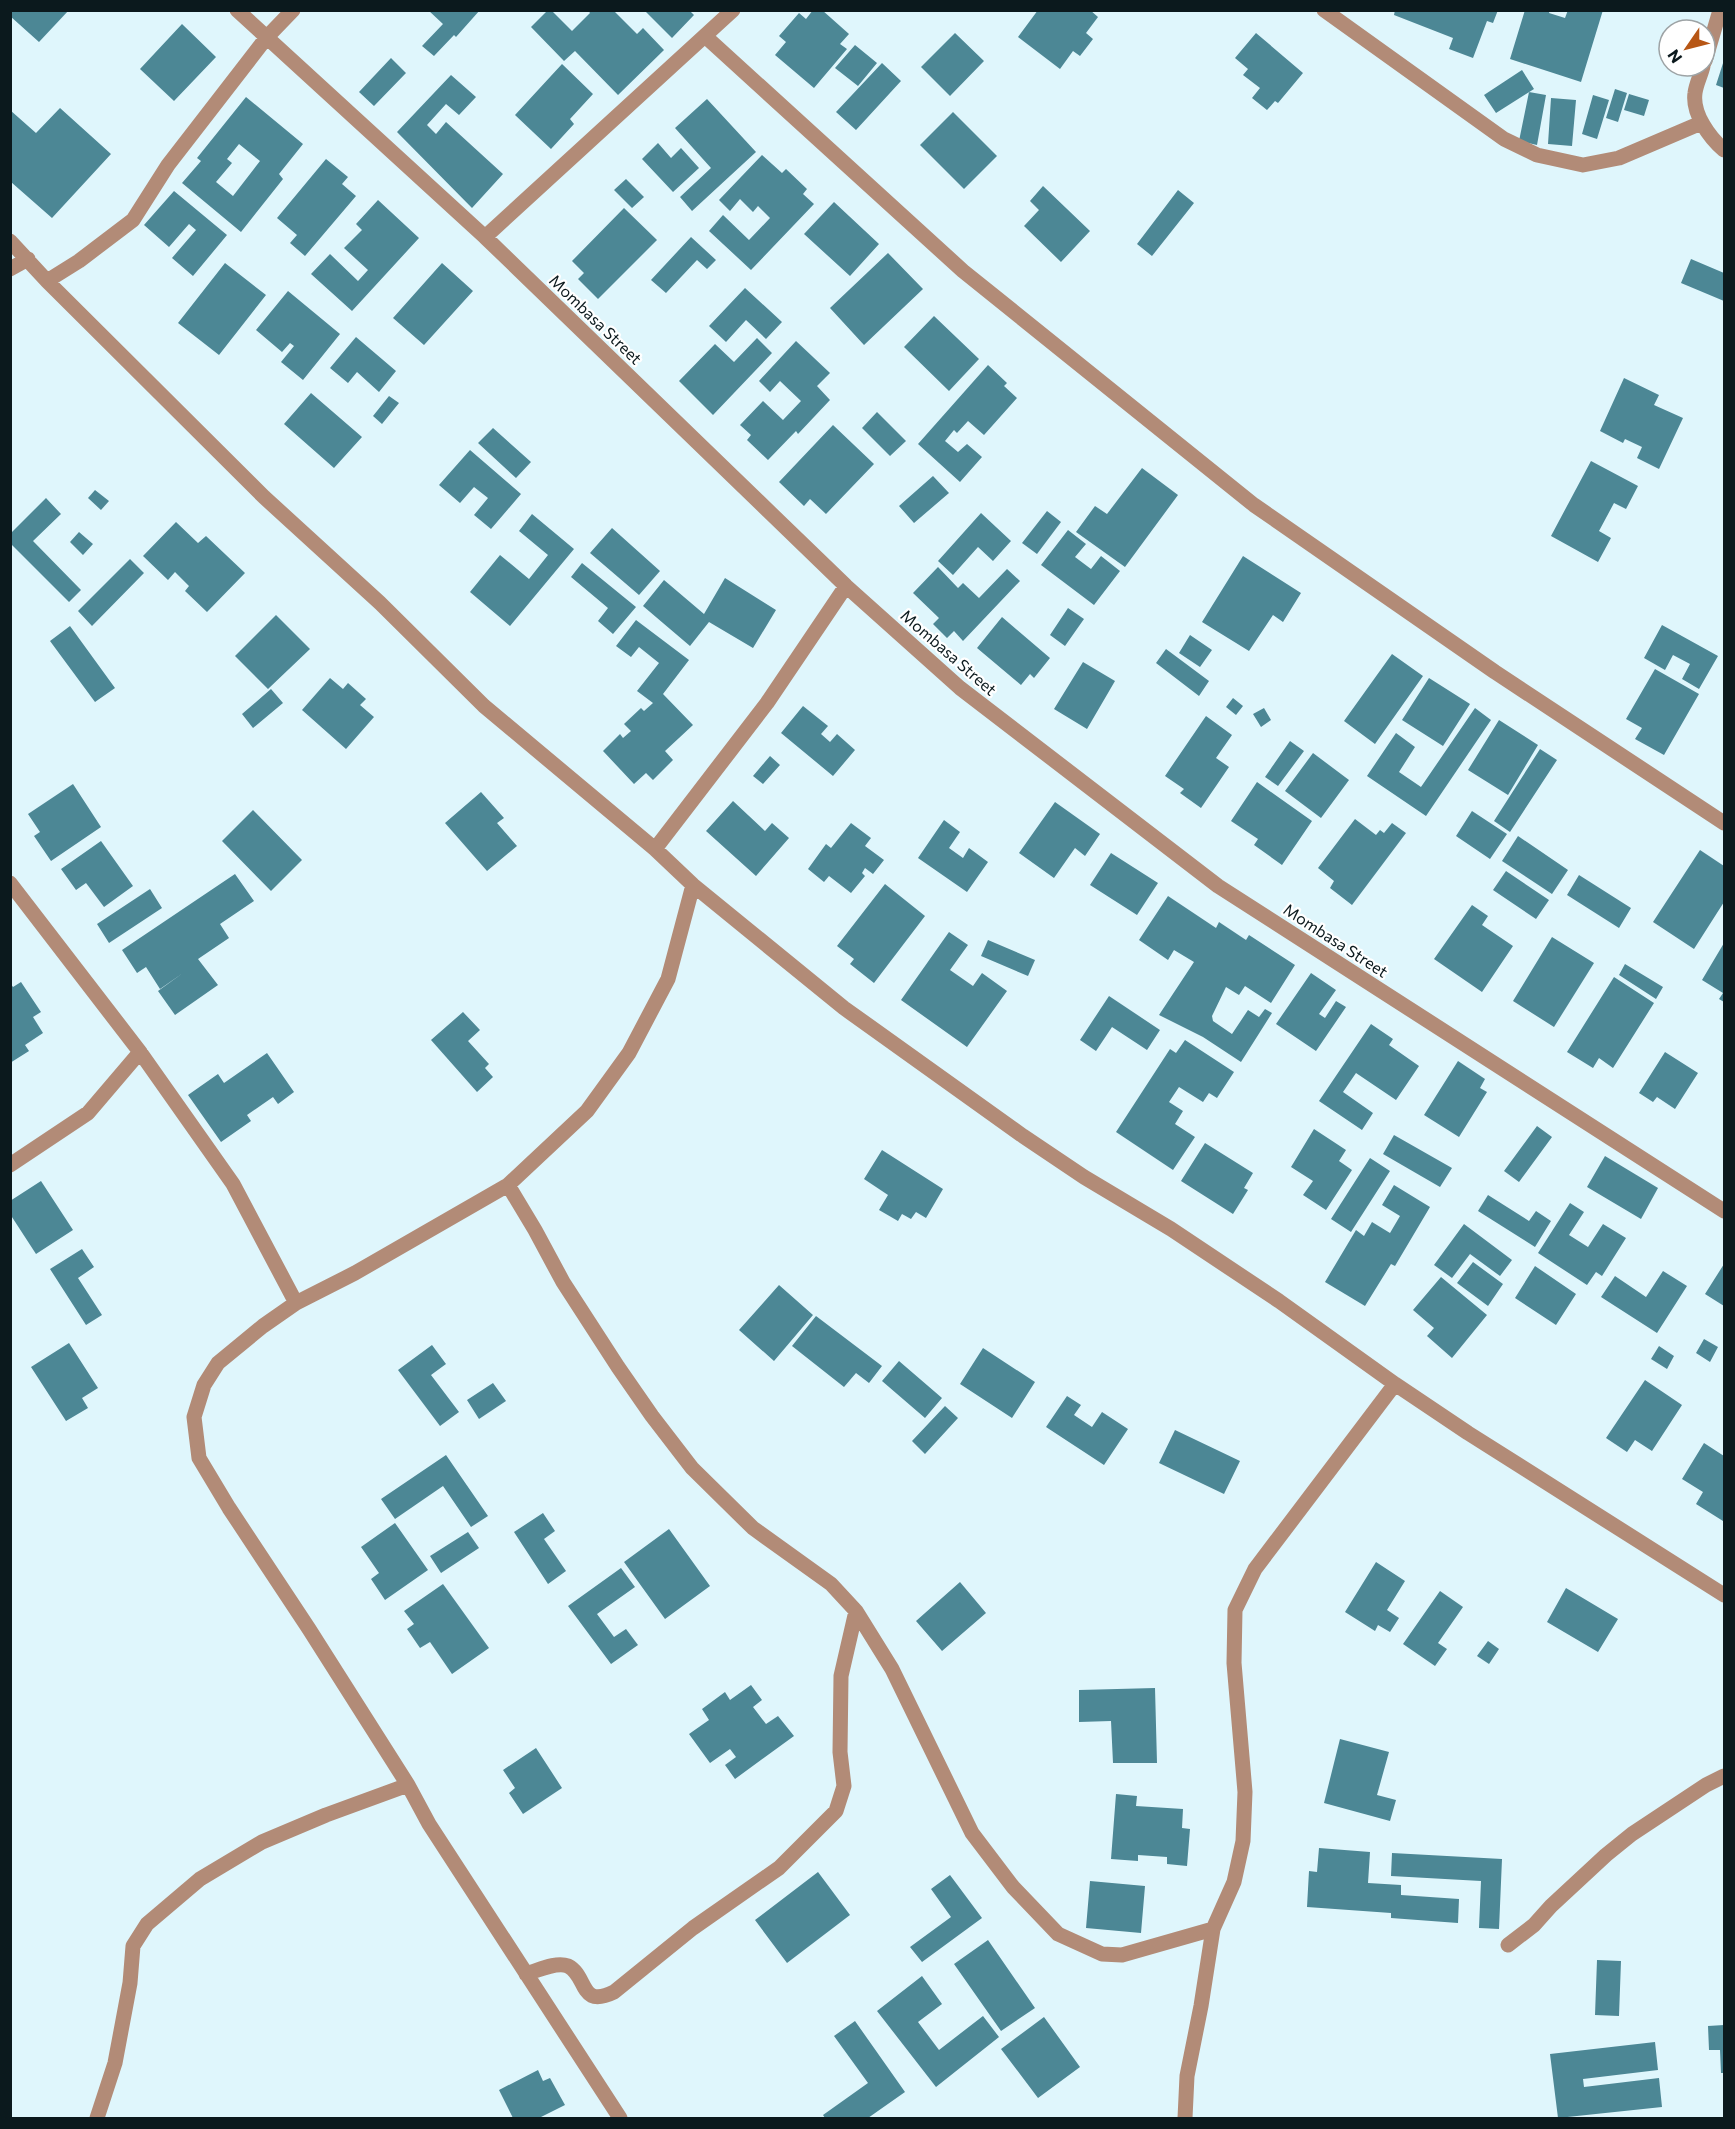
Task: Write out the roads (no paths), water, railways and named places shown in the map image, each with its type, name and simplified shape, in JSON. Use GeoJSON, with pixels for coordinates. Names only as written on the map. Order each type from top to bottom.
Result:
{"type":"FeatureCollection","features":[{"type":"Feature","properties":{"kind":"street","name":"Mombasa Street"},"geometry":{"type":"LineString","coordinates":[[237,10],[485,237],[846,586],[960,688],[1218,886],[1725,1211]]}},
{"type":"Feature","properties":{"kind":"street"},"geometry":{"type":"LineString","coordinates":[[47,281],[79,261],[133,220],[168,165],[267,37],[293,10]]}},
{"type":"Feature","properties":{"kind":"street"},"geometry":{"type":"LineString","coordinates":[[485,237],[733,10]]}},
{"type":"Feature","properties":{"kind":"street"},"geometry":{"type":"LineString","coordinates":[[1324,10],[1504,139],[1537,155],[1583,165],[1619,158],[1701,123]]}},
{"type":"Feature","properties":{"kind":"street"},"geometry":{"type":"LineString","coordinates":[[706,37],[963,271],[1254,505],[1495,672],[1725,823]]}},
{"type":"Feature","properties":{"kind":"street"},"geometry":{"type":"LineString","coordinates":[[1699,78],[1694,95],[1701,123],[1716,143],[1725,150]]}},
{"type":"Feature","properties":{"kind":"street"},"geometry":{"type":"LineString","coordinates":[[10,241],[47,281],[264,496],[380,603],[484,706],[655,849],[693,885],[844,1008],[1023,1136],[1084,1177],[1171,1229],[1279,1301],[1468,1433],[1725,1595]]}},
{"type":"Feature","properties":{"kind":"street"},"geometry":{"type":"LineString","coordinates":[[10,269],[28,259]]}},
{"type":"Feature","properties":{"kind":"street"},"geometry":{"type":"LineString","coordinates":[[655,849],[767,703],[846,586]]}},
{"type":"Feature","properties":{"kind":"street"},"geometry":{"type":"LineString","coordinates":[[10,883],[140,1052],[233,1184],[296,1303]]}},
{"type":"Feature","properties":{"kind":"street"},"geometry":{"type":"LineString","coordinates":[[620,2118],[429,1824],[408,1785],[229,1508],[199,1458],[194,1417],[204,1385],[218,1363],[263,1326],[296,1303],[355,1273],[508,1185],[587,1111],[629,1053],[668,979],[693,885]]}},
{"type":"Feature","properties":{"kind":"street"},"geometry":{"type":"LineString","coordinates":[[10,1165],[88,1113],[140,1052]]}},
{"type":"Feature","properties":{"kind":"street"},"geometry":{"type":"LineString","coordinates":[[508,1185],[563,1282],[618,1367],[692,1468],[753,1528],[831,1584],[856,1611],[892,1669],[972,1833],[1012,1887],[1058,1934],[1102,1954],[1122,1955],[1213,1929]]}},
{"type":"Feature","properties":{"kind":"street"},"geometry":{"type":"LineString","coordinates":[[1185,2118],[1187,2076],[1213,1929],[1234,1882],[1243,1841],[1245,1792],[1234,1662],[1236,1610],[1255,1569],[1395,1384]]}},
{"type":"Feature","properties":{"kind":"street"},"geometry":{"type":"LineString","coordinates":[[526,1974],[561,1965],[568,1966],[590,1994],[603,1997],[614,1992],[693,1928],[778,1868],[836,1811],[844,1786],[840,1752],[841,1676],[856,1611]]}},
{"type":"Feature","properties":{"kind":"street"},"geometry":{"type":"LineString","coordinates":[[1508,1945],[1534,1925],[1574,1884],[1623,1841],[1706,1785],[1725,1776]]}},
{"type":"Feature","properties":{"kind":"street"},"geometry":{"type":"LineString","coordinates":[[97,2118],[117,2052],[130,1983],[133,1946],[147,1924],[200,1879],[262,1842],[326,1815],[408,1785]]}}]}
